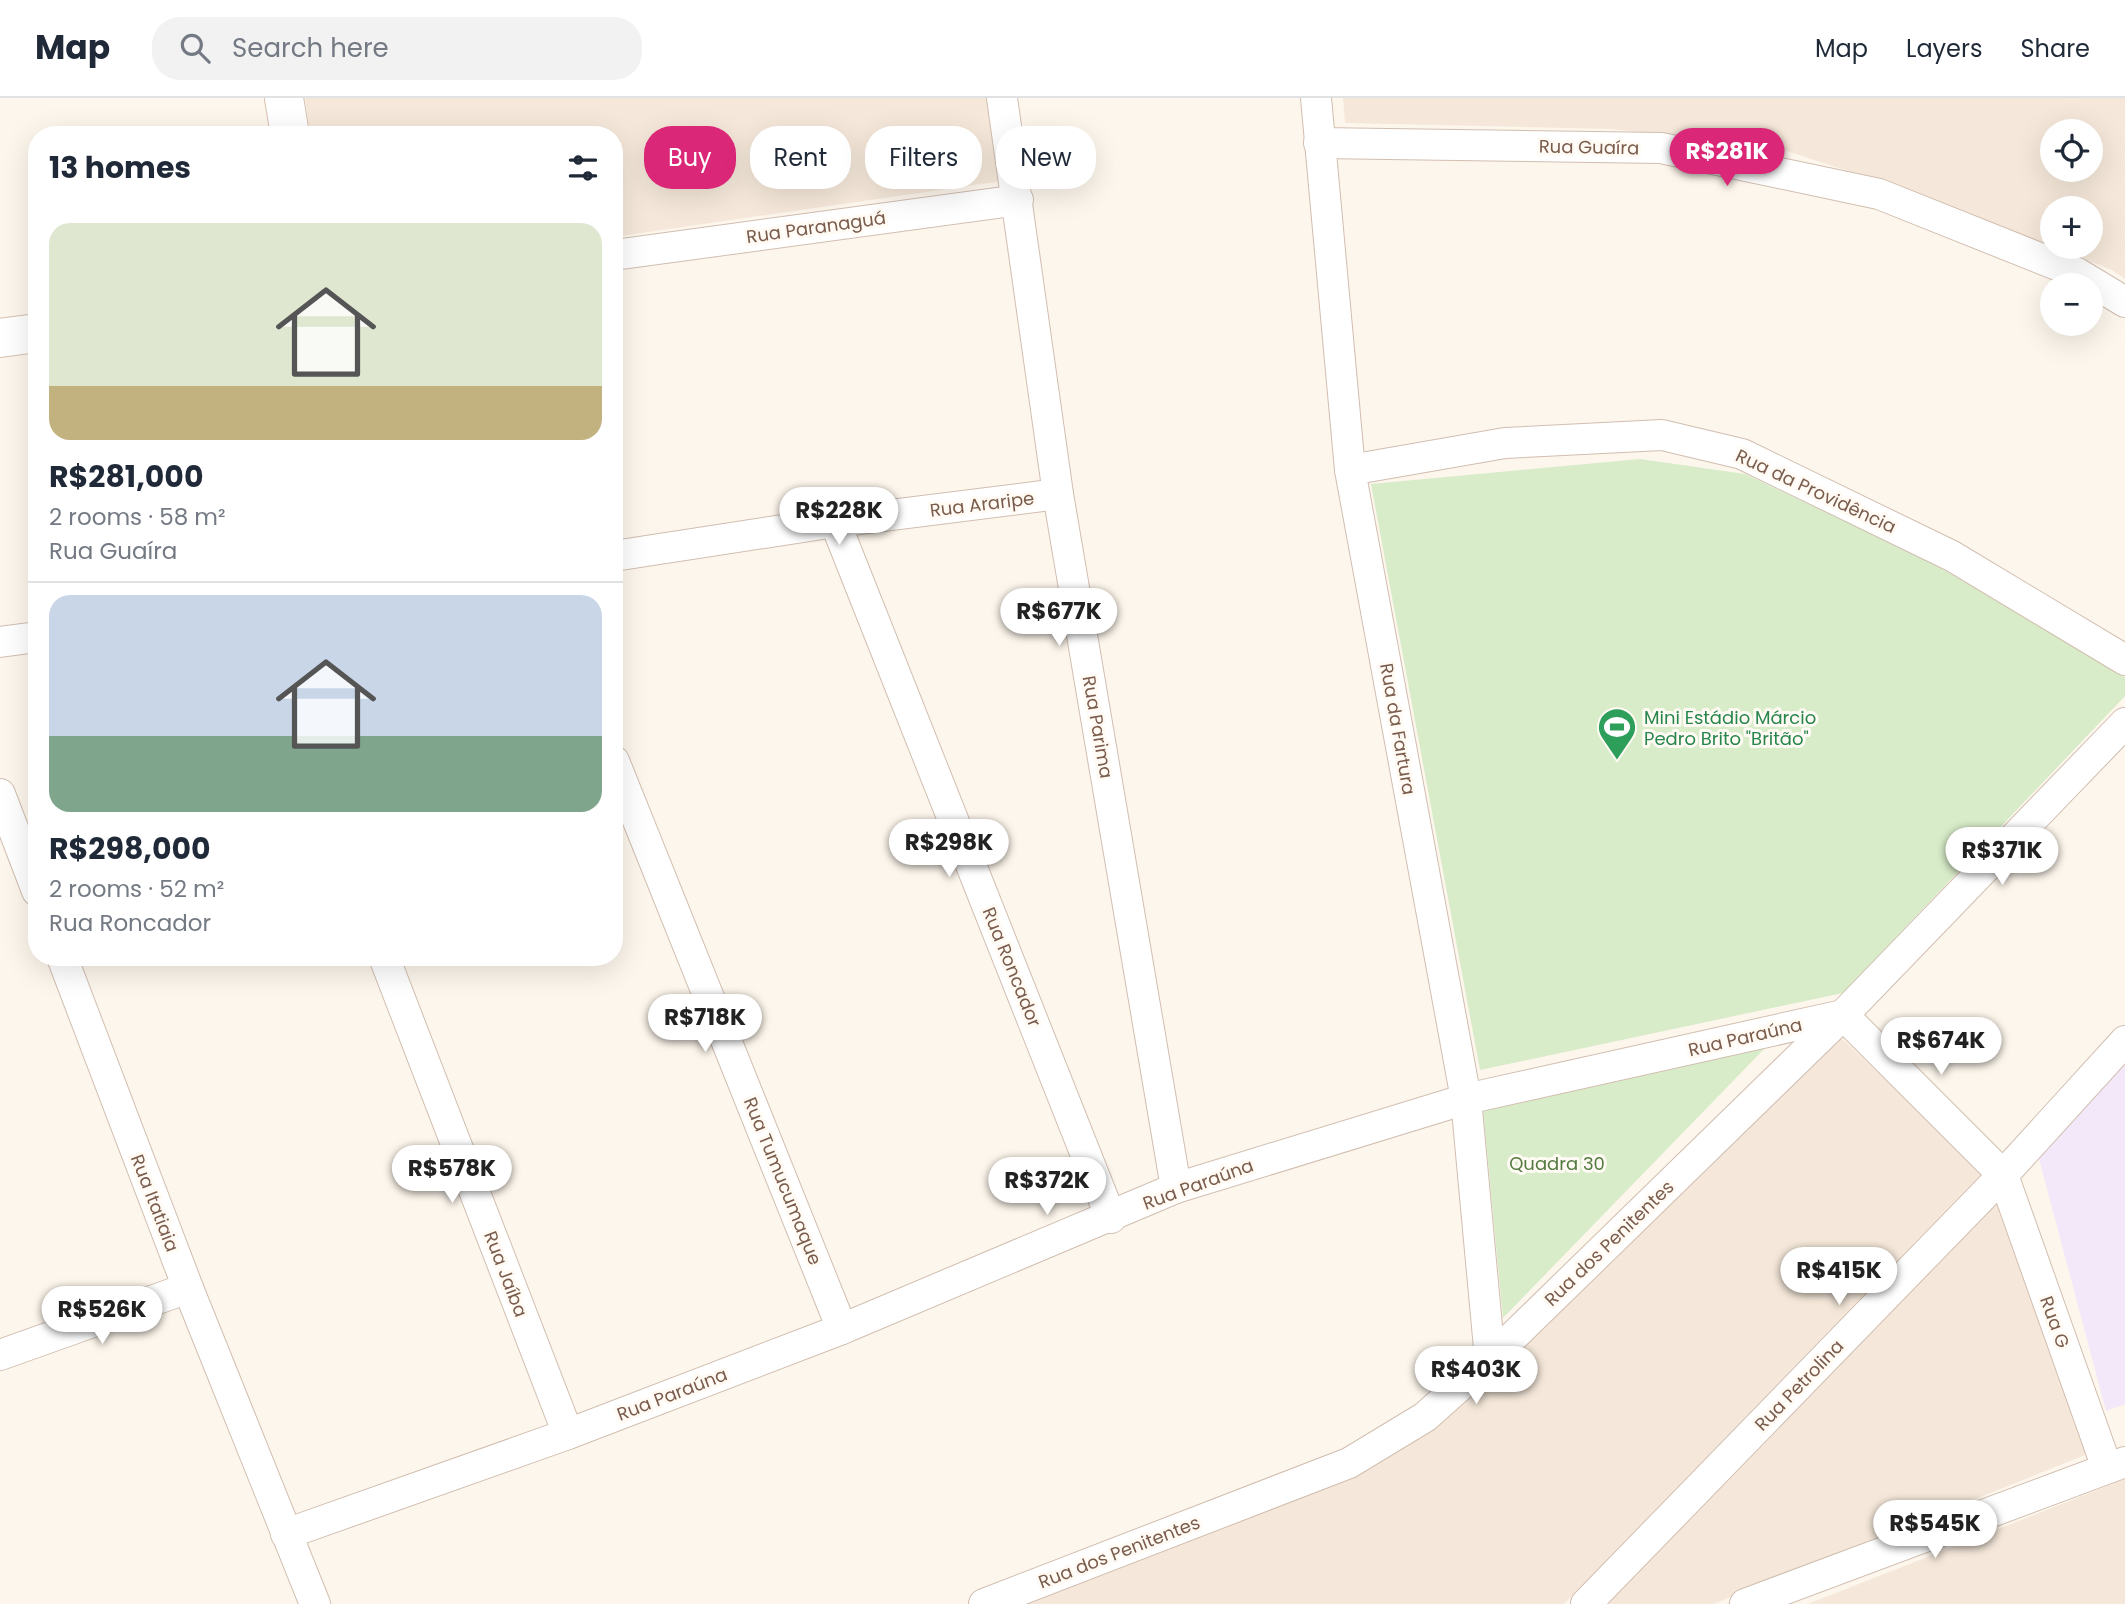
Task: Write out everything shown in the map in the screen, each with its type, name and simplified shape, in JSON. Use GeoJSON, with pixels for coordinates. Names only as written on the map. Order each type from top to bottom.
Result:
{"type":"FeatureCollection","features":[{"type":"Feature","properties":{"kind":"street"},"geometry":{"type":"LineString","coordinates":[[284,98],[289,126]]}},
{"type":"Feature","properties":{"kind":"street","name":"Rua Parima"},"geometry":{"type":"LineString","coordinates":[[1002,98],[1058,495],[1176,1188]]}},
{"type":"Feature","properties":{"kind":"street","name":"Rua da Fartura"},"geometry":{"type":"LineString","coordinates":[[1316,98],[1350,470],[1466,1099],[1490,1359]]}},
{"type":"Feature","properties":{"kind":"street","name":"Rua Guaíra"},"geometry":{"type":"LineString","coordinates":[[1319,143],[1661,148],[1879,194],[2077,273],[2125,302]]}},
{"type":"Feature","properties":{"kind":"street","name":"Rua Paranaguá"},"geometry":{"type":"LineString","coordinates":[[623,254],[1018,200]]}},
{"type":"Feature","properties":{"kind":"street"},"geometry":{"type":"LineString","coordinates":[[0,338],[28,334]]}},
{"type":"Feature","properties":{"kind":"street","name":"Rua da Providência"},"geometry":{"type":"LineString","coordinates":[[1350,470],[1505,443],[1662,435],[1742,454],[1952,556],[2125,660]]}},
{"type":"Feature","properties":{"kind":"street","name":"Rua Araripe"},"geometry":{"type":"LineString","coordinates":[[623,555],[835,522],[1058,495]]}},
{"type":"Feature","properties":{"kind":"street","name":"Rua Roncador"},"geometry":{"type":"LineString","coordinates":[[835,522],[1111,1217]]}},
{"type":"Feature","properties":{"kind":"street"},"geometry":{"type":"LineString","coordinates":[[0,642],[28,638]]}},
{"type":"Feature","properties":{"kind":"street","name":"Rua dos Penitentes"},"geometry":{"type":"LineString","coordinates":[[984,1604],[1349,1463],[1425,1417],[1490,1359],[1843,1015],[2125,723]]}},
{"type":"Feature","properties":{"kind":"street","name":"Rua Tumucumaque"},"geometry":{"type":"LineString","coordinates":[[623,783],[842,1329]]}},
{"type":"Feature","properties":{"kind":"street"},"geometry":{"type":"LineString","coordinates":[[0,794],[28,867]]}},
{"type":"Feature","properties":{"kind":"street","name":"Rua Itatiaia"},"geometry":{"type":"LineString","coordinates":[[65,966],[188,1288],[316,1604]]}},
{"type":"Feature","properties":{"kind":"street","name":"Rua Jaíba"},"geometry":{"type":"LineString","coordinates":[[387,966],[568,1434]]}},
{"type":"Feature","properties":{"kind":"street"},"geometry":{"type":"LineString","coordinates":[[1843,1015],[2003,1175]]}},
{"type":"Feature","properties":{"kind":"street","name":"Rua Paraúna"},"geometry":{"type":"LineString","coordinates":[[286,1534],[568,1434],[842,1329],[1176,1188],[1466,1099],[1843,1015]]}},
{"type":"Feature","properties":{"kind":"street","name":"Rua Petrolina"},"geometry":{"type":"LineString","coordinates":[[1586,1604],[2003,1175],[2125,1041]]}},
{"type":"Feature","properties":{"kind":"street","name":"Rua G"},"geometry":{"type":"LineString","coordinates":[[2003,1175],[2116,1465]]}},
{"type":"Feature","properties":{"kind":"street"},"geometry":{"type":"LineString","coordinates":[[0,1355],[188,1288]]}},
{"type":"Feature","properties":{"kind":"street"},"geometry":{"type":"LineString","coordinates":[[1745,1604],[2116,1465]]}},
{"type":"Feature","properties":{"kind":"shaded area"},"geometry":{"type":"Polygon","coordinates":[[[305,98],[990,98],[996,140],[996,182],[982,184],[982,126],[865,126],[865,189],[947,189],[623,236],[623,126],[309,126],[305,98]]]}},
{"type":"Feature","properties":{"kind":"shaded area"},"geometry":{"type":"Polygon","coordinates":[[[1343,98],[2125,98],[2125,279],[2112,270],[2084,259],[2103,259],[2103,196],[2040,196],[2040,241],[1936,200],[1781,149],[1612,129],[1345,123],[1343,98]]]}},
{"type":"Feature","properties":{"kind":"shaded area"},"geometry":{"type":"Polygon","coordinates":[[[1840,1037],[1983,1172],[1564,1604],[1024,1604],[1380,1461],[1429,1432],[1840,1037]]]}},
{"type":"Feature","properties":{"kind":"shaded area"},"geometry":{"type":"Polygon","coordinates":[[[2125,1062],[2125,1404],[2106,1411],[2038,1155],[2125,1062]]]}},
{"type":"Feature","properties":{"kind":"shaded area"},"geometry":{"type":"Polygon","coordinates":[[[1996,1198],[2090,1453],[1713,1604],[1607,1604],[1996,1198]]]}},
{"type":"Feature","properties":{"kind":"shaded area"},"geometry":{"type":"Polygon","coordinates":[[[2125,1479],[2125,1604],[1808,1604],[2125,1479]]]}},
{"type":"Feature","properties":{"kind":"green space"},"geometry":{"type":"Polygon","coordinates":[[[1640,459],[1745,474],[1927,560],[2125,677],[2125,696],[1843,993],[1480,1070],[1371,484],[1640,459]]]}},
{"type":"Feature","properties":{"kind":"green space","name":"Quadra 30"},"geometry":{"type":"Polygon","coordinates":[[[1767,1046],[1503,1318],[1483,1110],[1767,1046]]]}},
{"type":"Feature","properties":{"kind":"place","name":"Mini Estádio Márcio Pedro Brito \"Britão\""},"geometry":{"type":"Point","coordinates":[1617,761]}}]}
